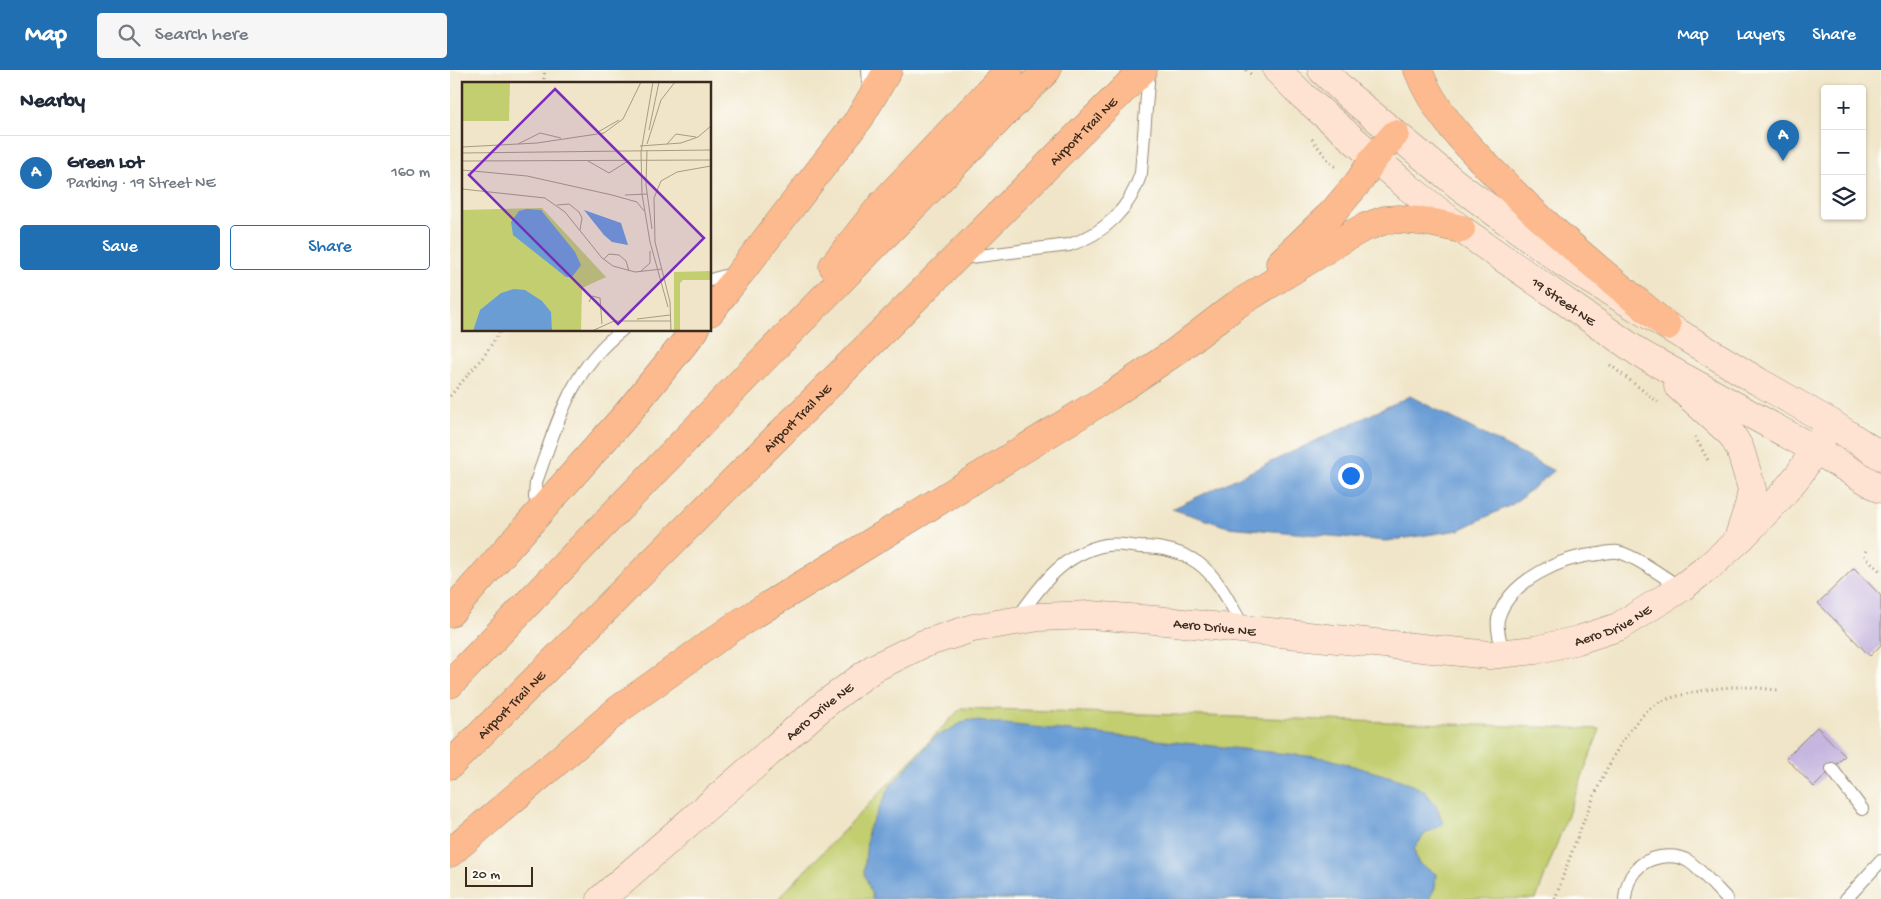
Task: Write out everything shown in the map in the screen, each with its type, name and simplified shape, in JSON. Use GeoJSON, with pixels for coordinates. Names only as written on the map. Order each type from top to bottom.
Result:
{"type":"FeatureCollection","features":[{"type":"Feature","properties":{"kind":"highway"},"geometry":{"type":"LineString","coordinates":[[711,311],[858,119],[870,83],[888,70]]}},
{"type":"Feature","properties":{"kind":"highway"},"geometry":{"type":"LineString","coordinates":[[738,385],[883,203],[1008,70]]}},
{"type":"Feature","properties":{"kind":"highway"},"geometry":{"type":"LineString","coordinates":[[450,684],[738,385],[1047,70]]}},
{"type":"Feature","properties":{"kind":"highway","name":"Airport Trail NE"},"geometry":{"type":"LineString","coordinates":[[450,765],[1143,70]]}},
{"type":"Feature","properties":{"kind":"highway"},"geometry":{"type":"LineString","coordinates":[[1418,70],[1423,84],[1447,122],[1498,178],[1571,247],[1667,326]]}},
{"type":"Feature","properties":{"kind":"highway"},"geometry":{"type":"LineString","coordinates":[[1236,305],[1334,212],[1360,180],[1374,158],[1395,134]]}},
{"type":"Feature","properties":{"kind":"highway"},"geometry":{"type":"LineString","coordinates":[[450,853],[620,709],[735,626],[1110,396],[1175,352],[1236,305],[1340,240],[1363,228],[1385,220],[1399,219],[1461,229]]}},
{"type":"Feature","properties":{"kind":"highway"},"geometry":{"type":"LineString","coordinates":[[450,613],[625,416],[694,331]]}},
{"type":"Feature","properties":{"kind":"street","name":"19 Street NE"},"geometry":{"type":"LineString","coordinates":[[1277,70],[1303,96],[1374,158],[1461,229],[1641,354],[1814,449],[1881,489]]}},
{"type":"Feature","properties":{"kind":"street"},"geometry":{"type":"LineString","coordinates":[[1323,72],[1458,185],[1566,264],[1831,423],[1881,456]]}},
{"type":"Feature","properties":{"kind":"street"},"geometry":{"type":"LineString","coordinates":[[1641,354],[1732,435],[1740,449],[1752,489],[1749,505],[1736,542]]}},
{"type":"Feature","properties":{"kind":"street","name":"Aero Drive NE"},"geometry":{"type":"LineString","coordinates":[[601,899],[825,704],[874,668],[923,644],[973,628],[1017,620],[1090,615],[1489,654],[1535,650],[1578,640],[1618,627],[1681,588],[1711,565],[1783,494],[1800,473],[1831,423]]}},
{"type":"Feature","properties":{"kind":"lane"},"geometry":{"type":"LineString","coordinates":[[954,259],[1069,246],[1100,232],[1115,218],[1128,202],[1136,188],[1141,173],[1148,70]]}},
{"type":"Feature","properties":{"kind":"lane"},"geometry":{"type":"LineString","coordinates":[[711,280],[741,272]]}},
{"type":"Feature","properties":{"kind":"lane"},"geometry":{"type":"LineString","coordinates":[[539,513],[535,497],[536,482],[565,402],[577,379],[593,357],[621,331]]}},
{"type":"Feature","properties":{"kind":"lane"},"geometry":{"type":"LineString","coordinates":[[1017,620],[1039,588],[1074,556],[1107,545],[1116,545],[1154,547],[1179,553],[1198,563],[1215,580],[1246,630]]}},
{"type":"Feature","properties":{"kind":"lane"},"geometry":{"type":"LineString","coordinates":[[1503,653],[1498,621],[1504,606],[1513,593],[1534,576],[1557,564],[1588,555],[1617,552],[1634,559],[1681,588]]}},
{"type":"Feature","properties":{"kind":"lane"},"geometry":{"type":"LineString","coordinates":[[1832,769],[1862,809]]}},
{"type":"Feature","properties":{"kind":"lane"},"geometry":{"type":"LineString","coordinates":[[1625,899],[1626,887],[1636,869],[1652,859],[1670,856],[1688,861],[1726,899]]}},
{"type":"Feature","properties":{"kind":"lane"},"geometry":{"type":"LineString","coordinates":[[1846,899],[1881,861]]}},
{"type":"Feature","properties":{"kind":"path"},"geometry":{"type":"LineString","coordinates":[[450,396],[484,356],[500,331]]}},
{"type":"Feature","properties":{"kind":"path"},"geometry":{"type":"LineString","coordinates":[[1603,360],[1664,407]]}},
{"type":"Feature","properties":{"kind":"path"},"geometry":{"type":"LineString","coordinates":[[1694,436],[1709,462]]}},
{"type":"Feature","properties":{"kind":"path"},"geometry":{"type":"LineString","coordinates":[[1866,551],[1864,555],[1881,572]]}},
{"type":"Feature","properties":{"kind":"path"},"geometry":{"type":"LineString","coordinates":[[1555,899],[1577,839],[1605,773],[1628,732],[1647,711],[1660,702],[1690,693],[1736,686],[1778,690]]}},
{"type":"Feature","properties":{"kind":"green space"},"geometry":{"type":"Polygon","coordinates":[[[961,708],[1600,729],[1536,899],[778,899],[961,708]]]}},
{"type":"Feature","properties":{"kind":"water"},"geometry":{"type":"Polygon","coordinates":[[[1410,396],[1554,471],[1513,504],[1459,530],[1387,541],[1228,527],[1172,509],[1410,396]]]}},
{"type":"Feature","properties":{"kind":"water"},"geometry":{"type":"Polygon","coordinates":[[[967,720],[1326,758],[1398,779],[1425,791],[1437,807],[1443,824],[1425,834],[1414,849],[1418,863],[1436,874],[1435,888],[1429,899],[873,899],[864,872],[868,830],[891,785],[934,738],[967,720]]]}},
{"type":"Feature","properties":{"kind":"building"},"geometry":{"type":"Polygon","coordinates":[[[1854,568],[1881,596],[1881,645],[1870,656],[1818,603],[1854,568]]]}},
{"type":"Feature","properties":{"kind":"building"},"geometry":{"type":"Polygon","coordinates":[[[1817,727],[1845,756],[1814,787],[1786,758],[1817,727]]]}},
{"type":"Feature","properties":{"kind":"place","name":"Green Lot"},"geometry":{"type":"Point","coordinates":[1783,161]}}]}
